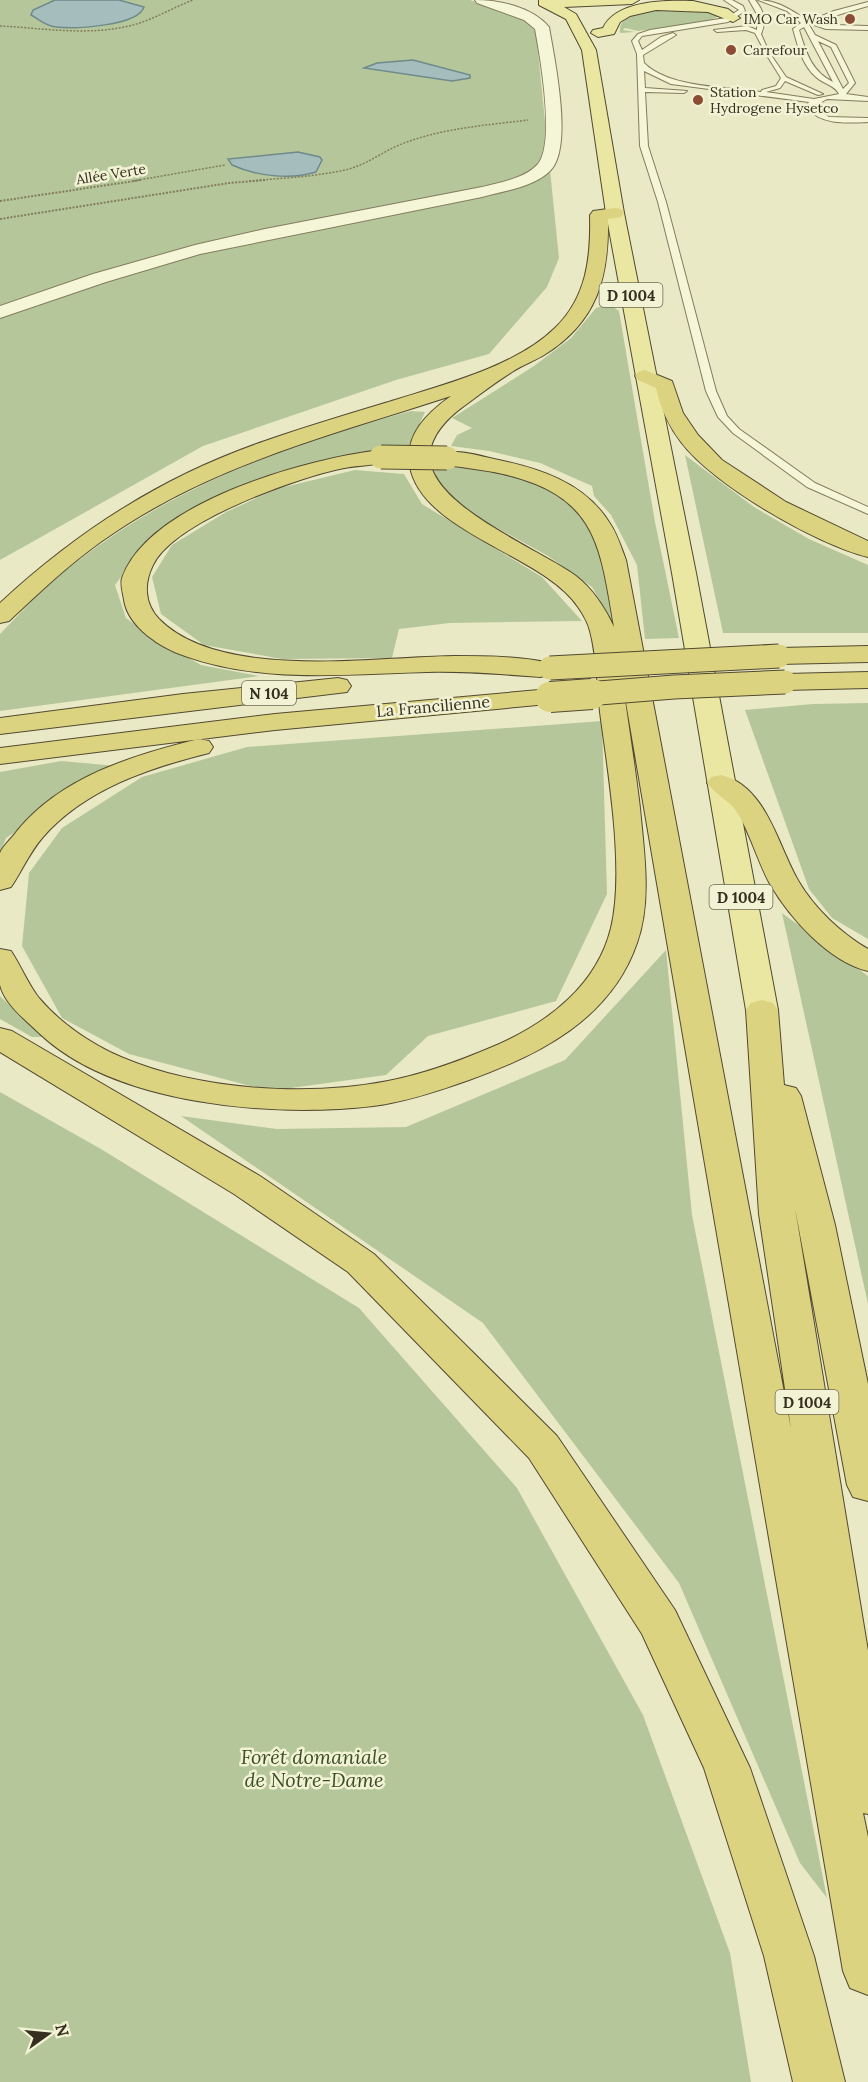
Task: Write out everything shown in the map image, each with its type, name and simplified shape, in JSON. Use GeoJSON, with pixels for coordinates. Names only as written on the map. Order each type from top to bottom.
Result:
{"type":"FeatureCollection","features":[{"type":"Feature","properties":{"kind":"highway"},"geometry":{"type":"LineString","coordinates":[[0,958],[14,990],[31,1011],[70,1042],[92,1055],[124,1071],[179,1086],[239,1097],[303,1100],[372,1095],[414,1087],[506,1055],[540,1038],[566,1019],[591,994],[610,968],[625,934],[630,899],[627,825],[603,632],[595,614],[569,582],[545,564],[459,517],[425,481],[418,445],[429,426],[443,413],[504,369],[548,342],[577,316],[593,287],[597,272],[600,245],[599,215],[615,213]]}},
{"type":"Feature","properties":{"kind":"highway"},"geometry":{"type":"LineString","coordinates":[[0,616],[58,562],[80,545],[124,516],[174,488],[262,449],[504,369]]}},
{"type":"Feature","properties":{"kind":"highway"},"geometry":{"type":"LineString","coordinates":[[645,376],[665,385],[665,396],[686,433],[708,458],[736,481],[811,524],[868,550]]}},
{"type":"Feature","properties":{"kind":"highway"},"geometry":{"type":"LineString","coordinates":[[545,668],[457,664],[365,668],[256,664],[192,650],[167,638],[144,620],[132,592],[132,583],[138,568],[148,554],[166,537],[190,520],[229,499],[286,477],[328,465],[381,457],[447,458],[504,467],[535,476],[579,501],[598,522],[615,560],[868,1971]]}},
{"type":"Feature","properties":{"kind":"highway","name":"La Francilienne"},"geometry":{"type":"LineString","coordinates":[[0,726],[262,693],[545,668],[779,656],[868,654]]}},
{"type":"Feature","properties":{"kind":"highway","name":"La Francilienne"},"geometry":{"type":"LineString","coordinates":[[0,756],[190,731],[392,709],[674,687],[868,680]]}},
{"type":"Feature","properties":{"kind":"highway"},"geometry":{"type":"LineString","coordinates":[[0,881],[23,840],[39,823],[58,807],[121,772],[165,755],[267,735],[313,718]]}},
{"type":"Feature","properties":{"kind":"highway"},"geometry":{"type":"LineString","coordinates":[[721,783],[746,804],[784,884],[808,916],[846,949],[868,962]]}},
{"type":"Feature","properties":{"kind":"highway","name":"D 1004"},"geometry":{"type":"LineString","coordinates":[[762,1010],[817,1225],[868,1485]]}},
{"type":"Feature","properties":{"kind":"highway","name":"D 1004"},"geometry":{"type":"LineString","coordinates":[[762,1010],[777,1214],[868,1793]]}},
{"type":"Feature","properties":{"kind":"highway"},"geometry":{"type":"LineString","coordinates":[[0,1038],[247,1185],[361,1263],[543,1447],[659,1623],[727,1768],[789,1956],[819,2082]]}},
{"type":"Feature","properties":{"kind":"main road"},"geometry":{"type":"LineString","coordinates":[[531,0],[547,2],[632,0]]}},
{"type":"Feature","properties":{"kind":"main road"},"geometry":{"type":"LineString","coordinates":[[598,33],[609,31],[616,18],[629,9],[666,1],[689,1],[716,5],[728,11],[733,18]]}},
{"type":"Feature","properties":{"kind":"main road","name":"D 1004"},"geometry":{"type":"LineString","coordinates":[[547,2],[571,17],[589,50],[615,213],[684,573],[762,1010]]}},
{"type":"Feature","properties":{"kind":"main road"},"geometry":{"type":"LineString","coordinates":[[589,50],[598,33],[597,23],[604,11],[616,2]]}},
{"type":"Feature","properties":{"kind":"street"},"geometry":{"type":"LineString","coordinates":[[0,312],[170,257],[476,193],[535,175],[546,165],[553,148],[550,74],[542,27],[530,17],[482,0]]}},
{"type":"Feature","properties":{"kind":"lane"},"geometry":{"type":"LineString","coordinates":[[727,0],[741,7],[742,11],[733,18],[640,35],[635,41],[640,54],[644,146],[662,202],[714,403],[736,431],[811,484],[853,506],[868,511]]}},
{"type":"Feature","properties":{"kind":"lane"},"geometry":{"type":"LineString","coordinates":[[752,0],[761,15],[762,26],[758,32]]}},
{"type":"Feature","properties":{"kind":"lane"},"geometry":{"type":"LineString","coordinates":[[761,0],[796,15],[810,24],[822,27],[868,28]]}},
{"type":"Feature","properties":{"kind":"lane"},"geometry":{"type":"LineString","coordinates":[[838,23],[827,23],[820,18],[868,4]]}},
{"type":"Feature","properties":{"kind":"lane"},"geometry":{"type":"LineString","coordinates":[[796,15],[806,23],[817,40],[841,93]]}},
{"type":"Feature","properties":{"kind":"lane"},"geometry":{"type":"LineString","coordinates":[[806,23],[796,29],[806,63],[822,81],[841,93],[868,99]]}},
{"type":"Feature","properties":{"kind":"lane"},"geometry":{"type":"LineString","coordinates":[[640,54],[650,49],[656,41],[669,35],[737,27],[758,32]]}},
{"type":"Feature","properties":{"kind":"lane"},"geometry":{"type":"LineString","coordinates":[[817,40],[868,28]]}},
{"type":"Feature","properties":{"kind":"lane"},"geometry":{"type":"LineString","coordinates":[[758,32],[784,78],[828,98]]}},
{"type":"Feature","properties":{"kind":"lane"},"geometry":{"type":"LineString","coordinates":[[640,63],[650,73],[670,82],[816,100],[841,93],[852,83],[834,46],[817,40]]}},
{"type":"Feature","properties":{"kind":"lane"},"geometry":{"type":"LineString","coordinates":[[732,99],[777,88],[783,83],[784,78]]}},
{"type":"Feature","properties":{"kind":"lane"},"geometry":{"type":"LineString","coordinates":[[641,90],[696,96]]}},
{"type":"Feature","properties":{"kind":"lane"},"geometry":{"type":"LineString","coordinates":[[664,92],[748,96]]}},
{"type":"Feature","properties":{"kind":"lane"},"geometry":{"type":"LineString","coordinates":[[816,100],[809,107],[818,114],[839,120],[868,120]]}},
{"type":"Feature","properties":{"kind":"lane"},"geometry":{"type":"LineString","coordinates":[[853,506],[868,502]]}},
{"type":"Feature","properties":{"kind":"path"},"geometry":{"type":"LineString","coordinates":[[0,26],[75,30],[104,29],[131,25],[193,0]]}},
{"type":"Feature","properties":{"kind":"path"},"geometry":{"type":"LineString","coordinates":[[0,219],[229,183],[298,177],[347,169],[364,164],[406,142],[463,128],[516,120],[553,120]]}},
{"type":"Feature","properties":{"kind":"path","name":"Allée Verte"},"geometry":{"type":"LineString","coordinates":[[0,201],[106,186],[225,165]]}},
{"type":"Feature","properties":{"kind":"green space"},"geometry":{"type":"Polygon","coordinates":[[[0,0],[470,0],[497,8],[524,20],[536,33],[559,258],[547,287],[489,354],[396,380],[203,446],[0,560],[0,0]]]}},
{"type":"Feature","properties":{"kind":"green space"},"geometry":{"type":"Polygon","coordinates":[[[676,3],[722,15],[705,22],[638,31],[625,28],[623,30],[635,32],[620,33],[621,25],[632,14],[676,3]]]}},
{"type":"Feature","properties":{"kind":"green space"},"geometry":{"type":"Polygon","coordinates":[[[609,304],[619,311],[655,522],[679,638],[645,639],[637,565],[611,515],[594,496],[592,486],[540,463],[489,451],[451,446],[457,435],[472,428],[452,418],[534,366],[571,338],[596,308],[609,304]]]}},
{"type":"Feature","properties":{"kind":"green space"},"geometry":{"type":"Polygon","coordinates":[[[411,411],[425,412],[409,446],[303,466],[231,490],[198,506],[169,525],[143,548],[115,585],[126,618],[156,640],[201,665],[259,676],[0,711],[0,634],[45,588],[92,550],[177,497],[222,476],[314,440],[411,411]]]}},
{"type":"Feature","properties":{"kind":"green space"},"geometry":{"type":"Polygon","coordinates":[[[685,455],[754,507],[809,539],[868,565],[868,633],[723,633],[685,455]]]}},
{"type":"Feature","properties":{"kind":"green space"},"geometry":{"type":"Polygon","coordinates":[[[447,464],[496,472],[537,483],[568,501],[589,520],[606,570],[616,629],[592,587],[548,556],[486,522],[459,504],[439,485],[434,469],[447,464]]]}},
{"type":"Feature","properties":{"kind":"green space"},"geometry":{"type":"Polygon","coordinates":[[[355,470],[404,474],[422,504],[542,577],[582,621],[450,623],[399,629],[392,658],[282,659],[204,645],[161,614],[152,577],[172,545],[226,512],[276,489],[355,470]]]}},
{"type":"Feature","properties":{"kind":"green space"},"geometry":{"type":"Polygon","coordinates":[[[868,703],[868,939],[832,918],[809,889],[745,710],[813,704],[868,703]]]}},
{"type":"Feature","properties":{"kind":"green space"},"geometry":{"type":"Polygon","coordinates":[[[602,721],[607,894],[556,1001],[428,1036],[386,1075],[269,1091],[129,1054],[62,1018],[22,946],[29,873],[62,828],[142,777],[247,747],[602,721]]]}},
{"type":"Feature","properties":{"kind":"green space"},"geometry":{"type":"Polygon","coordinates":[[[61,761],[117,766],[6,838],[0,854],[0,772],[61,761]]]}},
{"type":"Feature","properties":{"kind":"green space"},"geometry":{"type":"Polygon","coordinates":[[[782,913],[868,976],[868,1304],[782,913]]]}},
{"type":"Feature","properties":{"kind":"green space"},"geometry":{"type":"Polygon","coordinates":[[[666,950],[692,1215],[827,1898],[800,1863],[679,1583],[483,1323],[181,1116],[277,1129],[406,1127],[565,1060],[666,950]]]}},
{"type":"Feature","properties":{"kind":"green space"},"geometry":{"type":"Polygon","coordinates":[[[0,996],[43,1037],[32,1037],[0,1019],[0,996]]]}},
{"type":"Feature","properties":{"kind":"green space","name":"Forêt domaniale de Notre-Dame"},"geometry":{"type":"Polygon","coordinates":[[[0,1092],[101,1149],[359,1308],[517,1488],[643,1715],[730,1953],[751,2082],[0,2082],[0,1092]]]}},
{"type":"Feature","properties":{"kind":"water"},"geometry":{"type":"Polygon","coordinates":[[[55,0],[119,0],[144,7],[130,18],[91,27],[52,26],[31,15],[33,10],[55,0]]]}},
{"type":"Feature","properties":{"kind":"water"},"geometry":{"type":"Polygon","coordinates":[[[413,60],[470,75],[470,78],[452,81],[364,68],[377,63],[413,60]]]}},
{"type":"Feature","properties":{"kind":"water"},"geometry":{"type":"Polygon","coordinates":[[[298,152],[320,157],[322,160],[316,172],[295,176],[262,174],[241,169],[232,165],[228,159],[298,152]]]}},
{"type":"Feature","properties":{"kind":"place","name":"IMO Car Wash"},"geometry":{"type":"Point","coordinates":[850,19]}},
{"type":"Feature","properties":{"kind":"place","name":"Carrefour"},"geometry":{"type":"Point","coordinates":[731,50]}},
{"type":"Feature","properties":{"kind":"place","name":"Station Hydrogene Hysetco"},"geometry":{"type":"Point","coordinates":[698,100]}}]}
